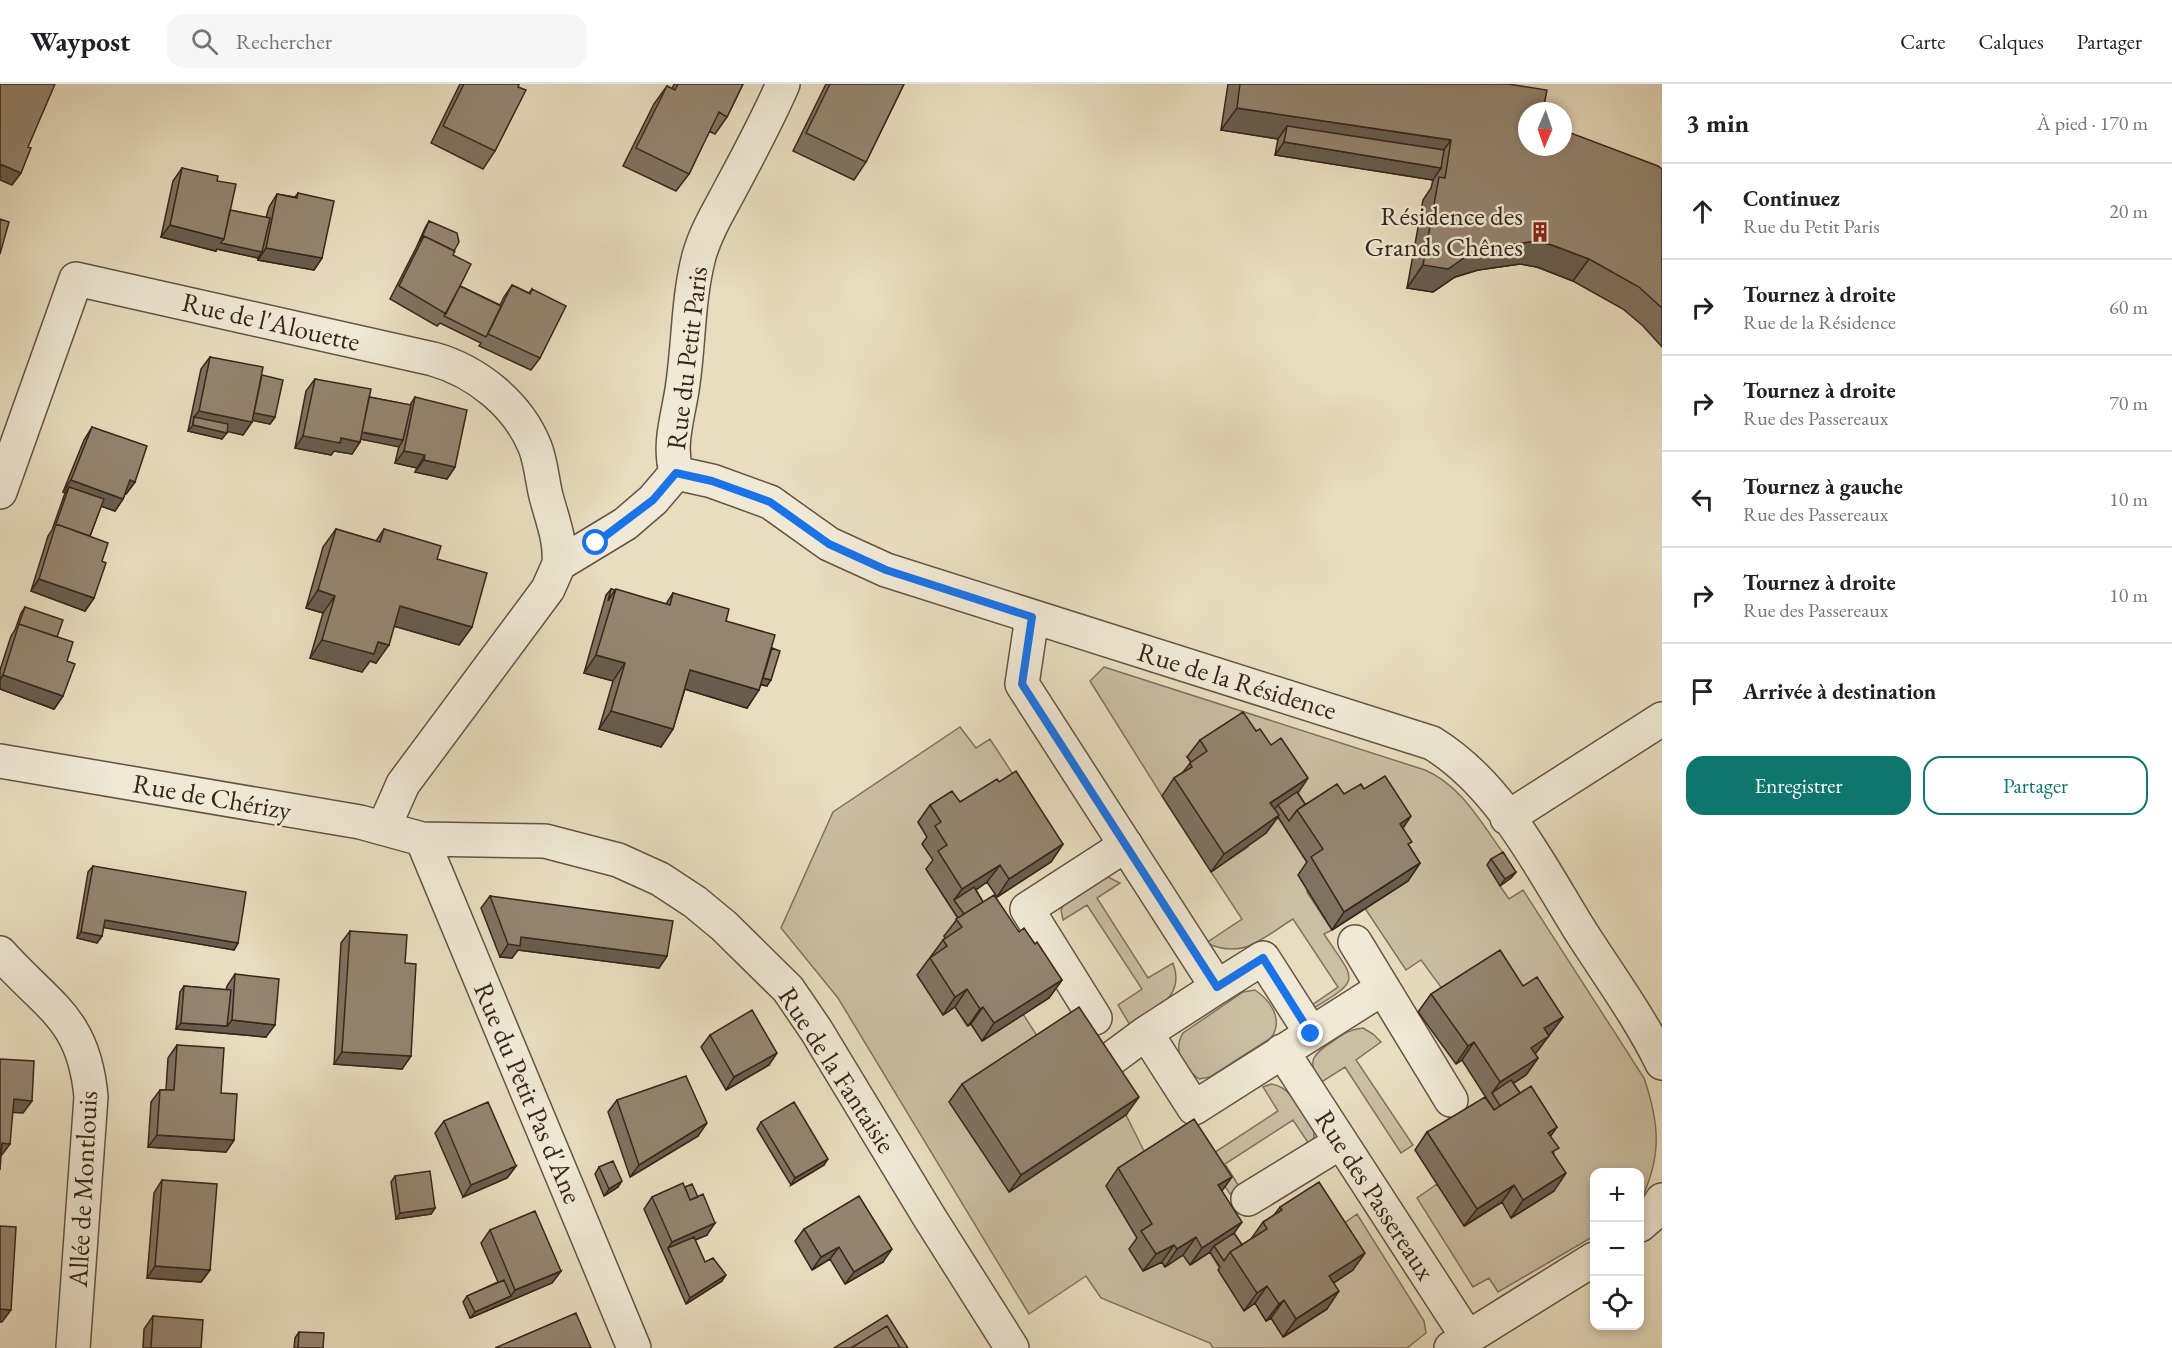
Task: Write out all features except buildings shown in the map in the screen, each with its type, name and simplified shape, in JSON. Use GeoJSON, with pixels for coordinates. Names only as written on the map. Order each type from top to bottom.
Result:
{"type":"FeatureCollection","features":[{"type":"Feature","properties":{"kind":"street","name":"Rue du Petit Paris"},"geometry":{"type":"LineString","coordinates":[[559,564],[625,524],[653,500],[676,473],[672,456],[672,438],[682,387],[688,322],[699,255],[712,223],[770,116],[783,84]]}},
{"type":"Feature","properties":{"kind":"street","name":"Rue de l'Alouette"},"geometry":{"type":"LineString","coordinates":[[0,492],[76,279],[433,358],[467,372],[495,392],[518,418],[535,446],[557,532],[559,564]]}},
{"type":"Feature","properties":{"kind":"street","name":"Rue de la Résidence"},"geometry":{"type":"LineString","coordinates":[[676,473],[712,481],[770,502],[829,544],[886,570],[1432,743],[1457,759],[1484,784],[1662,1063]]}},
{"type":"Feature","properties":{"kind":"street"},"geometry":{"type":"LineString","coordinates":[[384,827],[403,784],[548,589],[559,564]]}},
{"type":"Feature","properties":{"kind":"street"},"geometry":{"type":"LineString","coordinates":[[1032,617],[1022,684],[1217,987]]}},
{"type":"Feature","properties":{"kind":"street"},"geometry":{"type":"LineString","coordinates":[[1507,818],[1662,719]]}},
{"type":"Feature","properties":{"kind":"street","name":"Rue de Chérizy"},"geometry":{"type":"LineString","coordinates":[[0,761],[384,827],[422,839]]}},
{"type":"Feature","properties":{"kind":"street","name":"Rue du Petit Pas d'Ane"},"geometry":{"type":"LineString","coordinates":[[422,839],[634,1348]]}},
{"type":"Feature","properties":{"kind":"street","name":"Rue de la Fantaisie"},"geometry":{"type":"LineString","coordinates":[[422,839],[525,839],[576,848],[618,860],[660,879],[695,902],[724,926],[788,989],[816,1030],[1012,1348]]}},
{"type":"Feature","properties":{"kind":"street"},"geometry":{"type":"LineString","coordinates":[[1095,1017],[1027,909],[1126,845]]}},
{"type":"Feature","properties":{"kind":"street"},"geometry":{"type":"LineString","coordinates":[[1355,942],[1451,1100]]}},
{"type":"Feature","properties":{"kind":"street","name":"Allée de Montlouis"},"geometry":{"type":"LineString","coordinates":[[0,953],[70,1026],[85,1055],[89,1074],[91,1097],[73,1348]]}},
{"type":"Feature","properties":{"kind":"street"},"geometry":{"type":"LineString","coordinates":[[1096,1070],[1146,1033],[1263,958],[1311,1034]]}},
{"type":"Feature","properties":{"kind":"street"},"geometry":{"type":"LineString","coordinates":[[1146,1033],[1194,1108],[1383,987]]}},
{"type":"Feature","properties":{"kind":"street","name":"Rue des Passereaux"},"geometry":{"type":"LineString","coordinates":[[1282,1052],[1341,1142],[1460,1343]]}},
{"type":"Feature","properties":{"kind":"street"},"geometry":{"type":"LineString","coordinates":[[1248,1198],[1341,1142]]}},
{"type":"Feature","properties":{"kind":"street"},"geometry":{"type":"LineString","coordinates":[[1644,1222],[1654,1213],[1662,1200]]}},
{"type":"Feature","properties":{"kind":"street"},"geometry":{"type":"LineString","coordinates":[[1460,1343],[1590,1262]]}},
{"type":"Feature","properties":{"kind":"shaded area"},"geometry":{"type":"Polygon","coordinates":[[[1104,667],[1425,770],[1438,777],[1460,795],[1504,854],[1500,886],[1509,899],[1523,890],[1644,1078],[1656,1126],[1656,1141],[1652,1170],[1644,1193],[1644,1168],[1590,1168],[1590,1238],[1498,1292],[1489,1278],[1473,1287],[1417,1198],[1437,1184],[1465,1226],[1502,1202],[1511,1217],[1507,1087],[1532,1046],[1550,1034],[1446,994],[1421,960],[1406,970],[1303,815],[1187,757],[1195,769],[1162,796],[1090,681],[1104,667]]]}},
{"type":"Feature","properties":{"kind":"shaded area"},"geometry":{"type":"Polygon","coordinates":[[[960,727],[976,748],[990,739],[1044,822],[918,822],[929,840],[935,863],[926,869],[962,925],[944,936],[950,945],[918,976],[943,1015],[955,1007],[967,1026],[971,1024],[982,1041],[1023,1014],[1041,1042],[1126,1115],[1148,1159],[1164,1266],[1183,1255],[1210,1252],[1244,1310],[1255,1303],[1266,1321],[1271,1318],[1284,1337],[1327,1309],[1329,1234],[1357,1214],[1424,1321],[1426,1333],[1407,1348],[1213,1348],[1210,1343],[1101,1298],[1086,1276],[1029,1314],[838,998],[781,928],[833,812],[960,727]]]}},
{"type":"Feature","properties":{"kind":"shaded area"},"geometry":{"type":"Polygon","coordinates":[[[1274,811],[1310,867],[1307,892],[1332,930],[1324,934],[1342,961],[1349,977],[1347,984],[1341,990],[1314,1008],[1312,1005],[1338,987],[1293,919],[1262,939],[1242,948],[1219,948],[1206,943],[1242,919],[1211,872],[1248,847],[1247,845],[1274,811]]]}},
{"type":"Feature","properties":{"kind":"shaded area"},"geometry":{"type":"Polygon","coordinates":[[[1108,877],[1120,883],[1097,898],[1148,978],[1173,963],[1176,975],[1175,985],[1165,1001],[1158,1008],[1130,1025],[1118,1005],[1142,989],[1087,905],[1063,920],[1061,910],[1065,903],[1108,877]]]}},
{"type":"Feature","properties":{"kind":"shaded area"},"geometry":{"type":"Polygon","coordinates":[[[1255,990],[1271,1005],[1274,1011],[1276,1024],[1271,1038],[1210,1077],[1199,1079],[1181,1059],[1179,1046],[1183,1033],[1243,992],[1255,990]]]}},
{"type":"Feature","properties":{"kind":"shaded area"},"geometry":{"type":"Polygon","coordinates":[[[1363,1028],[1381,1042],[1356,1060],[1413,1145],[1401,1153],[1345,1067],[1320,1083],[1313,1069],[1316,1054],[1347,1032],[1363,1028]]]}},
{"type":"Feature","properties":{"kind":"shaded area"},"geometry":{"type":"Polygon","coordinates":[[[1271,1084],[1285,1090],[1291,1096],[1314,1131],[1314,1138],[1309,1144],[1293,1120],[1225,1164],[1240,1188],[1230,1194],[1206,1158],[1278,1111],[1263,1087],[1271,1084]]]}},
{"type":"Feature","properties":{"kind":"place","name":"Résidence des Grands Chênes"},"geometry":{"type":"Point","coordinates":[1540,232]}},
{"type":"Feature","properties":{"kind":"route"},"geometry":{"type":"LineString","coordinates":[[596,543],[625,524],[653,500],[676,473],[712,481],[770,502],[829,544],[856,558],[933,586],[1032,617],[1022,684],[1217,987],[1263,958],[1311,1034]]}}]}
